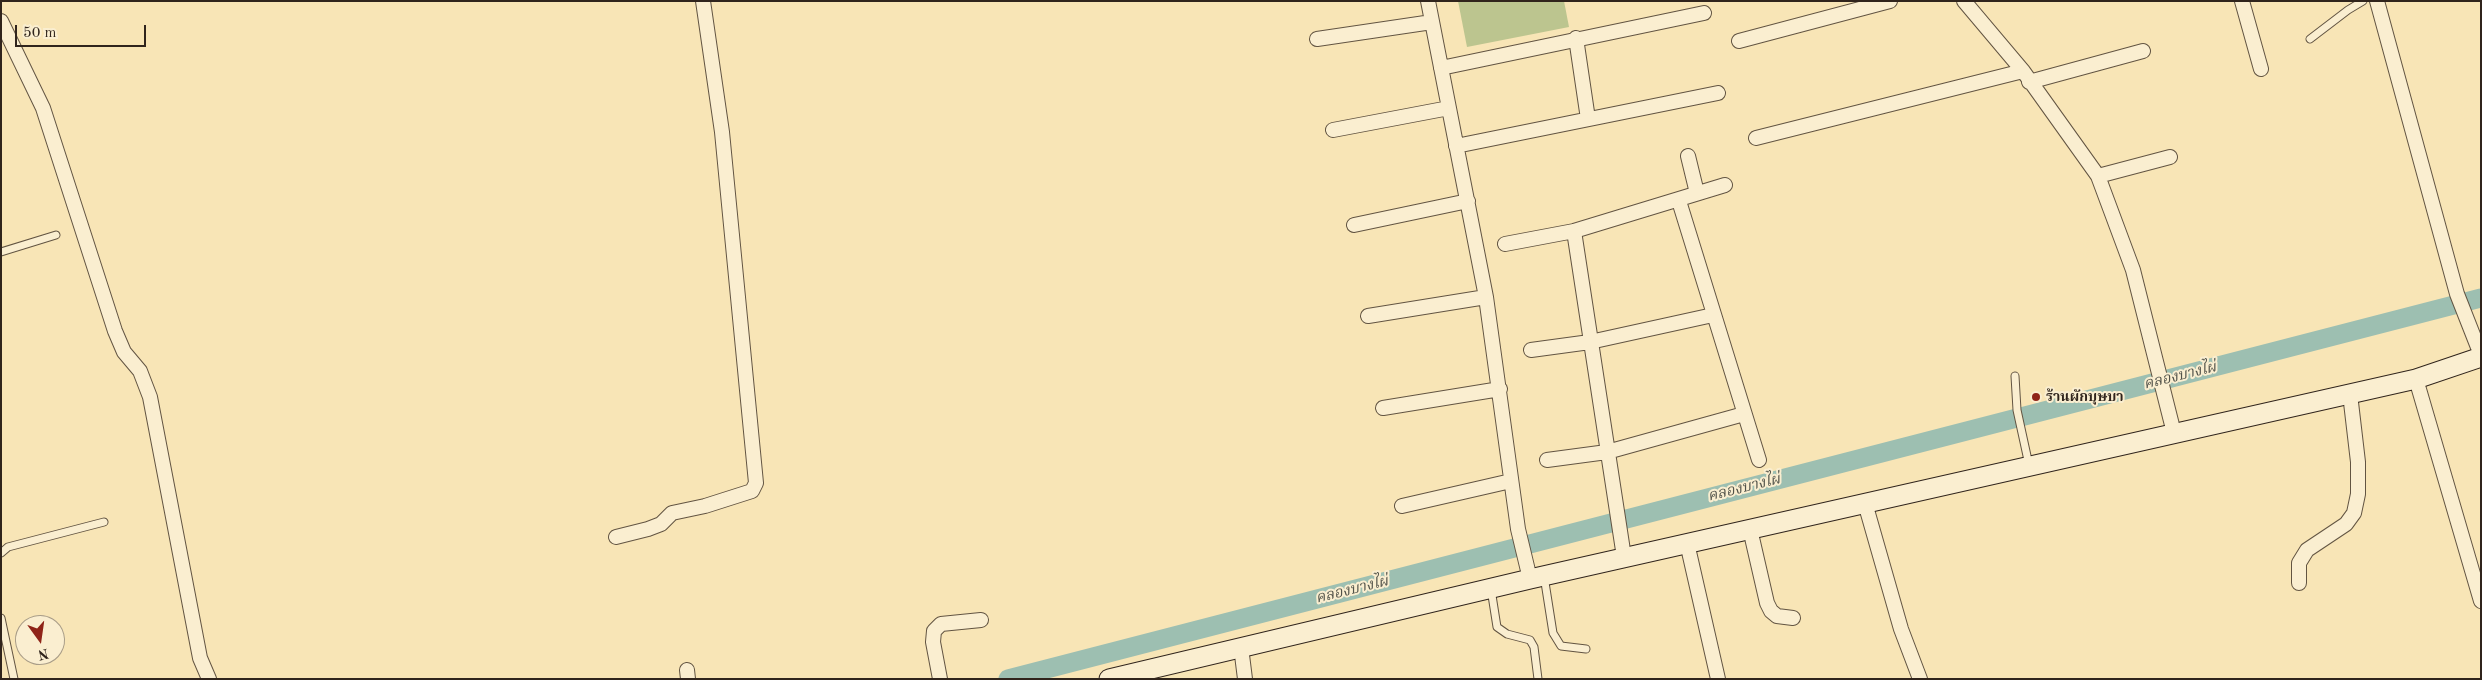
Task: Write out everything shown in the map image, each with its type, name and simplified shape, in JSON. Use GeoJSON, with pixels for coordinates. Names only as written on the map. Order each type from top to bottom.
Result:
{"type":"FeatureCollection","features":[{"type":"Feature","properties":{"kind":"street"},"geometry":{"type":"LineString","coordinates":[[616,537],[661,524],[672,513],[704,506],[752,491],[756,483],[722,132],[704,1]]}},
{"type":"Feature","properties":{"kind":"street"},"geometry":{"type":"LineString","coordinates":[[1428,1],[1486,296],[1519,536],[1534,574]]}},
{"type":"Feature","properties":{"kind":"street"},"geometry":{"type":"LineString","coordinates":[[1964,1],[2026,76],[2098,176],[2133,270],[2173,428]]}},
{"type":"Feature","properties":{"kind":"street"},"geometry":{"type":"LineString","coordinates":[[2242,1],[2261,68]]}},
{"type":"Feature","properties":{"kind":"street"},"geometry":{"type":"LineString","coordinates":[[1109,679],[1490,588],[1534,574],[1624,558],[2029,466],[2173,428],[2350,394],[2416,379],[2480,353],[2457,294],[2377,1]]}},
{"type":"Feature","properties":{"kind":"street"},"geometry":{"type":"LineString","coordinates":[[1739,41],[1885,2]]}},
{"type":"Feature","properties":{"kind":"street"},"geometry":{"type":"LineString","coordinates":[[1440,68],[1576,38],[1704,13]]}},
{"type":"Feature","properties":{"kind":"street"},"geometry":{"type":"LineString","coordinates":[[1,21],[43,108],[124,352],[140,371],[150,397],[200,658],[209,679]]}},
{"type":"Feature","properties":{"kind":"street"},"geometry":{"type":"LineString","coordinates":[[1317,39],[1432,22]]}},
{"type":"Feature","properties":{"kind":"street"},"geometry":{"type":"LineString","coordinates":[[1576,38],[1588,119]]}},
{"type":"Feature","properties":{"kind":"street"},"geometry":{"type":"LineString","coordinates":[[1756,138],[2143,51]]}},
{"type":"Feature","properties":{"kind":"street"},"geometry":{"type":"LineString","coordinates":[[1456,146],[1718,93]]}},
{"type":"Feature","properties":{"kind":"street"},"geometry":{"type":"LineString","coordinates":[[1333,130],[1449,108]]}},
{"type":"Feature","properties":{"kind":"street"},"geometry":{"type":"LineString","coordinates":[[1688,156],[1697,194]]}},
{"type":"Feature","properties":{"kind":"street"},"geometry":{"type":"LineString","coordinates":[[2098,176],[2170,157]]}},
{"type":"Feature","properties":{"kind":"street"},"geometry":{"type":"LineString","coordinates":[[1505,244],[1574,231],[1679,201],[1725,185]]}},
{"type":"Feature","properties":{"kind":"street"},"geometry":{"type":"LineString","coordinates":[[1354,225],[1468,201]]}},
{"type":"Feature","properties":{"kind":"street"},"geometry":{"type":"LineString","coordinates":[[1679,201],[1759,460]]}},
{"type":"Feature","properties":{"kind":"street"},"geometry":{"type":"LineString","coordinates":[[1574,231],[1613,498],[1624,558]]}},
{"type":"Feature","properties":{"kind":"street"},"geometry":{"type":"LineString","coordinates":[[1368,316],[1486,296]]}},
{"type":"Feature","properties":{"kind":"street"},"geometry":{"type":"LineString","coordinates":[[1531,350],[1590,342],[1714,315]]}},
{"type":"Feature","properties":{"kind":"street"},"geometry":{"type":"LineString","coordinates":[[2416,379],[2481,601]]}},
{"type":"Feature","properties":{"kind":"street"},"geometry":{"type":"LineString","coordinates":[[1383,408],[1500,389]]}},
{"type":"Feature","properties":{"kind":"street"},"geometry":{"type":"LineString","coordinates":[[2299,583],[2299,563],[2307,550],[2346,524],[2354,513],[2358,494],[2358,462],[2350,394]]}},
{"type":"Feature","properties":{"kind":"street"},"geometry":{"type":"LineString","coordinates":[[1547,460],[1607,452],[1744,414]]}},
{"type":"Feature","properties":{"kind":"street"},"geometry":{"type":"LineString","coordinates":[[1402,506],[1511,481]]}},
{"type":"Feature","properties":{"kind":"street"},"geometry":{"type":"LineString","coordinates":[[1865,503],[1901,629],[1920,679]]}},
{"type":"Feature","properties":{"kind":"street"},"geometry":{"type":"LineString","coordinates":[[1750,528],[1767,603],[1771,611],[1777,616],[1793,618]]}},
{"type":"Feature","properties":{"kind":"street"},"geometry":{"type":"LineString","coordinates":[[1687,543],[1718,679]]}},
{"type":"Feature","properties":{"kind":"street"},"geometry":{"type":"LineString","coordinates":[[940,679],[933,642],[934,630],[942,624],[981,620]]}},
{"type":"Feature","properties":{"kind":"street"},"geometry":{"type":"LineString","coordinates":[[1241,647],[1245,679]]}},
{"type":"Feature","properties":{"kind":"lane"},"geometry":{"type":"LineString","coordinates":[[2310,38],[2363,1]]}},
{"type":"Feature","properties":{"kind":"lane"},"geometry":{"type":"LineString","coordinates":[[1,252],[56,234]]}},
{"type":"Feature","properties":{"kind":"lane"},"geometry":{"type":"LineString","coordinates":[[2015,376],[2017,410],[2029,466]]}},
{"type":"Feature","properties":{"kind":"lane"},"geometry":{"type":"LineString","coordinates":[[1,553],[8,548],[104,522]]}},
{"type":"Feature","properties":{"kind":"lane"},"geometry":{"type":"LineString","coordinates":[[1534,574],[1553,633],[1561,646],[1586,649]]}},
{"type":"Feature","properties":{"kind":"lane"},"geometry":{"type":"LineString","coordinates":[[1490,588],[1497,627],[1506,634],[1530,640],[1534,648],[1538,679]]}},
{"type":"Feature","properties":{"kind":"lane"},"geometry":{"type":"LineString","coordinates":[[1,618],[14,679]]}},
{"type":"Feature","properties":{"kind":"green space"},"geometry":{"type":"Polygon","coordinates":[[[1458,1],[1564,1],[1569,27],[1467,47],[1458,1]]]}},
{"type":"Feature","properties":{"kind":"waterway","name":"คลองบางไผ่"},"geometry":{"type":"LineString","coordinates":[[1008,679],[2481,298]]}},
{"type":"Feature","properties":{"kind":"place","name":"ร้านผักบุษบา"},"geometry":{"type":"Point","coordinates":[2036,397]}}]}
